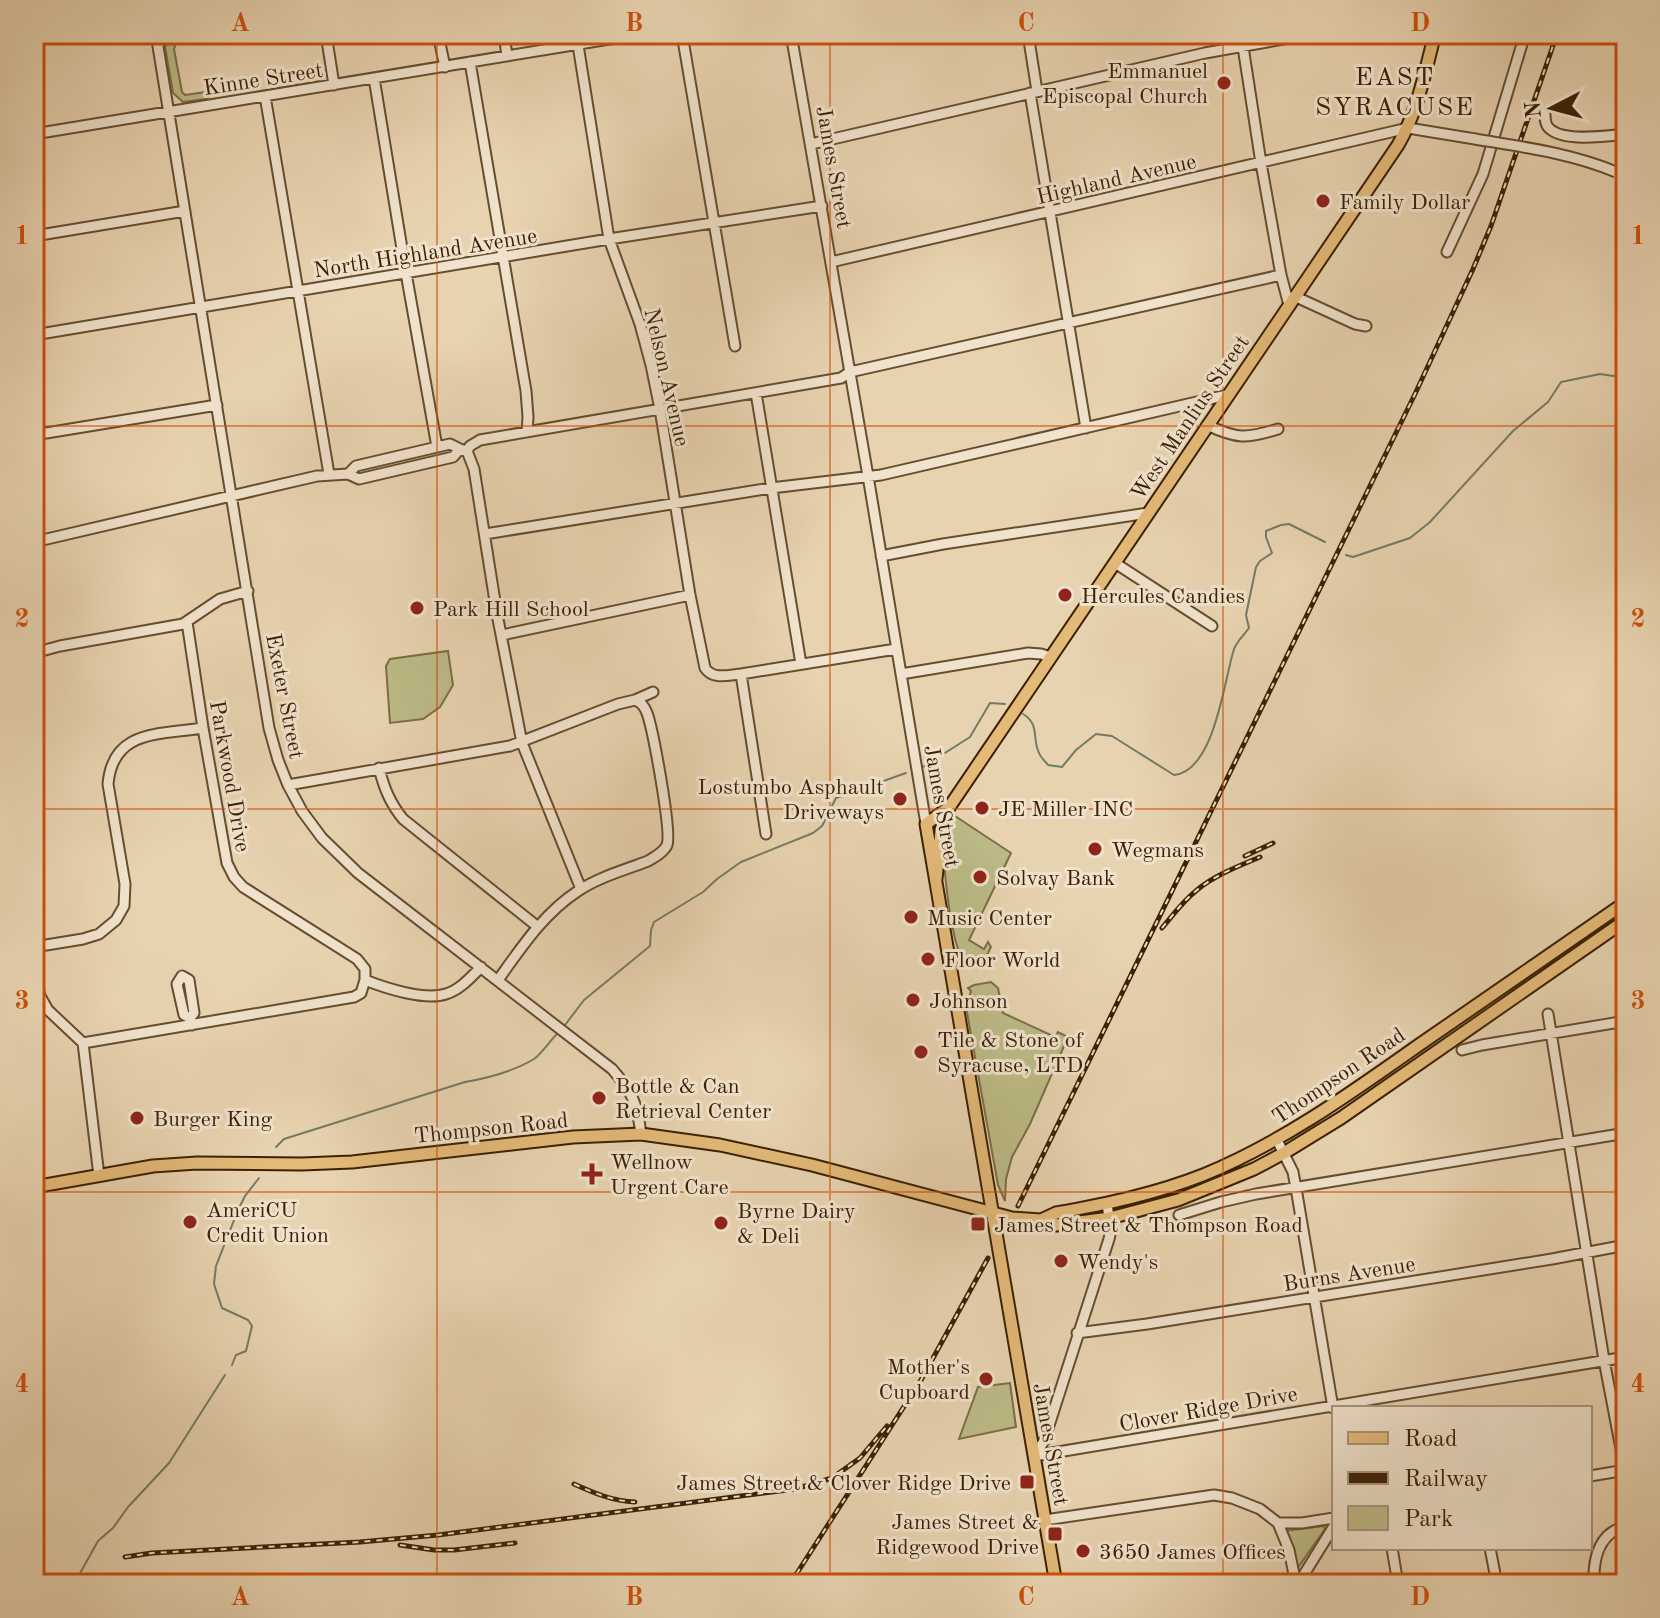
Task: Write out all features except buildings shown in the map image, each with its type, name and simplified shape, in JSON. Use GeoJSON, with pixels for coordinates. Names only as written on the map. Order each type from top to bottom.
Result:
{"type":"FeatureCollection","features":[{"type":"Feature","properties":{"kind":"main road","name":"West Manlius Street"},"geometry":{"type":"LineString","coordinates":[[936,879],[941,831],[948,809],[1408,128],[1435,34]]}},
{"type":"Feature","properties":{"kind":"main road","name":"West Manlius Street"},"geometry":{"type":"LineString","coordinates":[[926,824],[948,809]]}},
{"type":"Feature","properties":{"kind":"main road","name":"James Street"},"geometry":{"type":"LineString","coordinates":[[926,824],[1056,1584]]}},
{"type":"Feature","properties":{"kind":"main road","name":"Thompson Road"},"geometry":{"type":"LineString","coordinates":[[1041,1220],[1056,1213],[1154,1192],[1202,1175],[1277,1140],[1626,902]]}},
{"type":"Feature","properties":{"kind":"main road","name":"Thompson Road"},"geometry":{"type":"LineString","coordinates":[[34,1187],[162,1166],[352,1162],[573,1137],[641,1134],[720,1145],[812,1165],[1012,1218],[1041,1220],[1057,1225],[1110,1218],[1193,1194],[1284,1153],[1341,1118],[1626,920]]}},
{"type":"Feature","properties":{"kind":"street","name":"Exeter Street"},"geometry":{"type":"LineString","coordinates":[[156,34],[269,728],[288,785],[322,838],[358,873],[612,1069],[631,1093],[638,1109],[641,1134]]}},
{"type":"Feature","properties":{"kind":"street"},"geometry":{"type":"LineString","coordinates":[[326,34],[334,85]]}},
{"type":"Feature","properties":{"kind":"street"},"geometry":{"type":"LineString","coordinates":[[438,34],[445,67]]}},
{"type":"Feature","properties":{"kind":"street"},"geometry":{"type":"LineString","coordinates":[[504,34],[507,56]]}},
{"type":"Feature","properties":{"kind":"street","name":"Kinne Street"},"geometry":{"type":"LineString","coordinates":[[34,134],[640,34]]}},
{"type":"Feature","properties":{"kind":"street"},"geometry":{"type":"LineString","coordinates":[[682,34],[735,346]]}},
{"type":"Feature","properties":{"kind":"street","name":"James Street"},"geometry":{"type":"LineString","coordinates":[[791,34],[926,824]]}},
{"type":"Feature","properties":{"kind":"street"},"geometry":{"type":"LineString","coordinates":[[1028,34],[1050,211],[1086,428]]}},
{"type":"Feature","properties":{"kind":"street"},"geometry":{"type":"LineString","coordinates":[[1241,34],[1281,275],[1292,300],[1366,326]]}},
{"type":"Feature","properties":{"kind":"street"},"geometry":{"type":"LineString","coordinates":[[811,144],[1243,45],[1312,34]]}},
{"type":"Feature","properties":{"kind":"street"},"geometry":{"type":"LineString","coordinates":[[1447,252],[1483,174],[1525,34]]}},
{"type":"Feature","properties":{"kind":"street","name":"Nelson Avenue"},"geometry":{"type":"LineString","coordinates":[[578,45],[609,239],[640,324],[660,409],[702,659],[708,673],[715,677],[741,674]]}},
{"type":"Feature","properties":{"kind":"street"},"geometry":{"type":"LineString","coordinates":[[470,62],[526,391],[527,432]]}},
{"type":"Feature","properties":{"kind":"street"},"geometry":{"type":"LineString","coordinates":[[374,78],[437,447]]}},
{"type":"Feature","properties":{"kind":"street"},"geometry":{"type":"LineString","coordinates":[[265,96],[329,474]]}},
{"type":"Feature","properties":{"kind":"street"},"geometry":{"type":"LineString","coordinates":[[1545,114],[1548,127],[1567,136],[1626,134]]}},
{"type":"Feature","properties":{"kind":"street"},"geometry":{"type":"LineString","coordinates":[[1408,128],[1562,155],[1600,165],[1626,177]]}},
{"type":"Feature","properties":{"kind":"street","name":"Highland Avenue"},"geometry":{"type":"LineString","coordinates":[[831,262],[1408,128]]}},
{"type":"Feature","properties":{"kind":"street","name":"North Highland Avenue"},"geometry":{"type":"LineString","coordinates":[[34,335],[822,206]]}},
{"type":"Feature","properties":{"kind":"street"},"geometry":{"type":"LineString","coordinates":[[34,236],[185,211]]}},
{"type":"Feature","properties":{"kind":"street"},"geometry":{"type":"LineString","coordinates":[[34,542],[329,474],[348,474],[359,479],[453,457],[480,440],[841,378],[850,372],[1281,275]]}},
{"type":"Feature","properties":{"kind":"street"},"geometry":{"type":"LineString","coordinates":[[756,393],[801,664]]}},
{"type":"Feature","properties":{"kind":"street"},"geometry":{"type":"LineString","coordinates":[[485,534],[771,488],[896,472],[1227,395]]}},
{"type":"Feature","properties":{"kind":"street"},"geometry":{"type":"LineString","coordinates":[[34,435],[217,405]]}},
{"type":"Feature","properties":{"kind":"street"},"geometry":{"type":"LineString","coordinates":[[1207,425],[1238,437],[1252,437],[1278,429]]}},
{"type":"Feature","properties":{"kind":"street"},"geometry":{"type":"LineString","coordinates":[[348,474],[356,466],[450,444],[464,450],[474,469],[522,743],[581,889]]}},
{"type":"Feature","properties":{"kind":"street"},"geometry":{"type":"LineString","coordinates":[[881,556],[1148,513]]}},
{"type":"Feature","properties":{"kind":"street"},"geometry":{"type":"LineString","coordinates":[[1115,563],[1212,626]]}},
{"type":"Feature","properties":{"kind":"street"},"geometry":{"type":"LineString","coordinates":[[34,653],[187,622],[220,599],[248,591]]}},
{"type":"Feature","properties":{"kind":"street"},"geometry":{"type":"LineString","coordinates":[[502,635],[690,595]]}},
{"type":"Feature","properties":{"kind":"street","name":"Parkwood Drive"},"geometry":{"type":"LineString","coordinates":[[187,622],[227,863],[243,887],[357,959],[365,969],[365,980]]}},
{"type":"Feature","properties":{"kind":"street"},"geometry":{"type":"LineString","coordinates":[[766,834],[741,674],[896,649]]}},
{"type":"Feature","properties":{"kind":"street"},"geometry":{"type":"LineString","coordinates":[[901,674],[1028,653],[1051,657]]}},
{"type":"Feature","properties":{"kind":"street"},"geometry":{"type":"LineString","coordinates":[[288,785],[522,743],[653,692]]}},
{"type":"Feature","properties":{"kind":"street"},"geometry":{"type":"LineString","coordinates":[[498,980],[554,910],[581,889],[655,857],[668,843],[653,734],[646,711],[635,700]]}},
{"type":"Feature","properties":{"kind":"street"},"geometry":{"type":"LineString","coordinates":[[34,947],[99,934],[111,926],[124,906],[125,884],[108,784],[109,771],[121,748],[151,736],[203,728]]}},
{"type":"Feature","properties":{"kind":"street"},"geometry":{"type":"LineString","coordinates":[[379,768],[384,790],[403,819],[538,927]]}},
{"type":"Feature","properties":{"kind":"street"},"geometry":{"type":"LineString","coordinates":[[83,1043],[191,1021],[354,997],[361,993],[365,980],[413,994],[439,996],[453,991],[481,967]]}},
{"type":"Feature","properties":{"kind":"street"},"geometry":{"type":"LineString","coordinates":[[34,974],[48,1010],[83,1043],[99,1176]]}},
{"type":"Feature","properties":{"kind":"street"},"geometry":{"type":"LineString","coordinates":[[1548,1014],[1604,1360],[1626,1472],[1592,1476]]}},
{"type":"Feature","properties":{"kind":"street"},"geometry":{"type":"LineString","coordinates":[[1462,1050],[1626,1021]]}},
{"type":"Feature","properties":{"kind":"street"},"geometry":{"type":"LineString","coordinates":[[1179,1215],[1232,1200],[1296,1188],[1626,1133]]}},
{"type":"Feature","properties":{"kind":"street"},"geometry":{"type":"LineString","coordinates":[[1277,1140],[1293,1172],[1334,1406]]}},
{"type":"Feature","properties":{"kind":"street"},"geometry":{"type":"LineString","coordinates":[[1034,1456],[1044,1441],[1111,1230],[1107,1204]]}},
{"type":"Feature","properties":{"kind":"street","name":"Burns Avenue"},"geometry":{"type":"LineString","coordinates":[[1077,1333],[1626,1245]]}},
{"type":"Feature","properties":{"kind":"street","name":"Clover Ridge Drive"},"geometry":{"type":"LineString","coordinates":[[1345,1406],[1626,1357]]}},
{"type":"Feature","properties":{"kind":"street","name":"Clover Ridge Drive"},"geometry":{"type":"LineString","coordinates":[[1034,1456],[1332,1408]]}},
{"type":"Feature","properties":{"kind":"street"},"geometry":{"type":"LineString","coordinates":[[1045,1520],[1214,1495],[1232,1498],[1260,1509],[1278,1523],[1289,1550],[1297,1584]]}},
{"type":"Feature","properties":{"kind":"street"},"geometry":{"type":"LineString","coordinates":[[1278,1523],[1332,1518]]}},
{"type":"Feature","properties":{"kind":"street"},"geometry":{"type":"LineString","coordinates":[[1594,1584],[1597,1550],[1610,1533],[1626,1526]]}},
{"type":"Feature","properties":{"kind":"street"},"geometry":{"type":"LineString","coordinates":[[1297,1584],[1332,1529]]}},
{"type":"Feature","properties":{"kind":"street"},"geometry":{"type":"LineString","coordinates":[[1392,1550],[1398,1584]]}},
{"type":"Feature","properties":{"kind":"street"},"geometry":{"type":"LineString","coordinates":[[1490,1550],[1497,1584]]}},
{"type":"Feature","properties":{"kind":"green space"},"geometry":{"type":"Polygon","coordinates":[[[168,42],[176,43],[174,49],[182,92],[185,95],[208,89],[209,97],[183,102],[173,93],[165,47],[168,42]]]}},
{"type":"Feature","properties":{"kind":"green space"},"geometry":{"type":"Polygon","coordinates":[[[448,651],[453,685],[440,707],[423,719],[390,723],[386,666],[390,659],[448,651]]]}},
{"type":"Feature","properties":{"kind":"green space"},"geometry":{"type":"Polygon","coordinates":[[[955,816],[1011,853],[969,940],[984,949],[988,942],[991,947],[985,959],[975,963],[964,961],[959,952],[948,896],[944,850],[948,827],[955,816]]]}},
{"type":"Feature","properties":{"kind":"green space"},"geometry":{"type":"Polygon","coordinates":[[[991,982],[998,988],[1003,1013],[1055,1037],[1058,1032],[1068,1037],[1012,1157],[1006,1179],[1005,1201],[998,1185],[966,1007],[971,991],[968,988],[991,982]]]}},
{"type":"Feature","properties":{"kind":"green space"},"geometry":{"type":"Polygon","coordinates":[[[1010,1383],[1016,1427],[959,1439],[978,1387],[1010,1383]]]}},
{"type":"Feature","properties":{"kind":"green space"},"geometry":{"type":"Polygon","coordinates":[[[1324,1526],[1325,1529],[1299,1566],[1296,1565],[1284,1531],[1324,1526]]]}},
{"type":"Feature","properties":{"kind":"waterway"},"geometry":{"type":"LineString","coordinates":[[1346,555],[1353,557],[1410,538],[1430,522],[1513,431],[1548,402],[1561,382],[1600,374],[1626,374]]}},
{"type":"Feature","properties":{"kind":"waterway"},"geometry":{"type":"LineString","coordinates":[[1023,714],[1032,722],[1037,748],[1048,765],[1062,767],[1076,750],[1096,734],[1112,736],[1174,775],[1188,770],[1208,742],[1234,649],[1249,628],[1246,615],[1256,567],[1272,553],[1266,531],[1289,524],[1325,542]]}},
{"type":"Feature","properties":{"kind":"waterway"},"geometry":{"type":"LineString","coordinates":[[923,767],[970,737],[990,703],[1005,704]]}},
{"type":"Feature","properties":{"kind":"waterway"},"geometry":{"type":"LineString","coordinates":[[565,1025],[584,1000],[650,946],[654,922],[703,892],[741,862],[813,833],[822,826],[836,798],[906,773]]}},
{"type":"Feature","properties":{"kind":"waterway"},"geometry":{"type":"LineString","coordinates":[[276,1147],[284,1139],[518,1067],[537,1057],[556,1035]]}},
{"type":"Feature","properties":{"kind":"waterway"},"geometry":{"type":"LineString","coordinates":[[232,1365],[236,1355],[246,1351],[252,1326],[248,1320],[222,1308],[214,1284],[216,1266],[238,1210],[259,1178]]}},
{"type":"Feature","properties":{"kind":"waterway"},"geometry":{"type":"LineString","coordinates":[[74,1584],[98,1541],[169,1463],[225,1375]]}},
{"type":"Feature","properties":{"kind":"railway"},"geometry":{"type":"LineString","coordinates":[[1018,1206],[1415,394],[1473,269],[1491,226],[1557,34]]}},
{"type":"Feature","properties":{"kind":"railway"},"geometry":{"type":"LineString","coordinates":[[1245,856],[1273,843]]}},
{"type":"Feature","properties":{"kind":"railway"},"geometry":{"type":"LineString","coordinates":[[1162,928],[1204,885],[1260,857]]}},
{"type":"Feature","properties":{"kind":"railway"},"geometry":{"type":"LineString","coordinates":[[790,1584],[921,1380],[988,1258]]}},
{"type":"Feature","properties":{"kind":"railway"},"geometry":{"type":"LineString","coordinates":[[125,1557],[438,1535],[795,1489],[832,1478],[860,1458],[887,1426]]}},
{"type":"Feature","properties":{"kind":"railway"},"geometry":{"type":"LineString","coordinates":[[574,1484],[611,1498],[635,1502]]}},
{"type":"Feature","properties":{"kind":"railway"},"geometry":{"type":"LineString","coordinates":[[400,1545],[454,1550],[515,1543]]}},
{"type":"Feature","properties":{"kind":"place","name":"Emmanuel Episcopal Church"},"geometry":{"type":"Point","coordinates":[1224,83]}},
{"type":"Feature","properties":{"kind":"place","name":"Family Dollar"},"geometry":{"type":"Point","coordinates":[1323,201]}},
{"type":"Feature","properties":{"kind":"place","name":"Hercules Candies"},"geometry":{"type":"Point","coordinates":[1065,595]}},
{"type":"Feature","properties":{"kind":"place","name":"Park Hill School"},"geometry":{"type":"Point","coordinates":[417,608]}},
{"type":"Feature","properties":{"kind":"place","name":"Lostumbo Asphault Driveways"},"geometry":{"type":"Point","coordinates":[900,799]}},
{"type":"Feature","properties":{"kind":"place","name":"JE Miller INC"},"geometry":{"type":"Point","coordinates":[982,808]}},
{"type":"Feature","properties":{"kind":"place","name":"Wegmans"},"geometry":{"type":"Point","coordinates":[1095,849]}},
{"type":"Feature","properties":{"kind":"place","name":"Solvay Bank"},"geometry":{"type":"Point","coordinates":[980,877]}},
{"type":"Feature","properties":{"kind":"place","name":"Music Center"},"geometry":{"type":"Point","coordinates":[911,917]}},
{"type":"Feature","properties":{"kind":"place","name":"Floor World"},"geometry":{"type":"Point","coordinates":[928,959]}},
{"type":"Feature","properties":{"kind":"place","name":"Johnson"},"geometry":{"type":"Point","coordinates":[913,1000]}},
{"type":"Feature","properties":{"kind":"place","name":"Tile & Stone of Syracuse, LTD"},"geometry":{"type":"Point","coordinates":[921,1052]}},
{"type":"Feature","properties":{"kind":"place","name":"Bottle & Can Retrieval Center"},"geometry":{"type":"Point","coordinates":[599,1098]}},
{"type":"Feature","properties":{"kind":"place","name":"Burger King"},"geometry":{"type":"Point","coordinates":[137,1118]}},
{"type":"Feature","properties":{"kind":"place","name":"Wellnow Urgent Care"},"geometry":{"type":"Point","coordinates":[592,1174]}},
{"type":"Feature","properties":{"kind":"place","name":"AmeriCU Credit Union"},"geometry":{"type":"Point","coordinates":[190,1222]}},
{"type":"Feature","properties":{"kind":"place","name":"Byrne Dairy & Deli"},"geometry":{"type":"Point","coordinates":[721,1223]}},
{"type":"Feature","properties":{"kind":"place","name":"James Street & Thompson Road"},"geometry":{"type":"Point","coordinates":[978,1224]}},
{"type":"Feature","properties":{"kind":"place","name":"Wendy's"},"geometry":{"type":"Point","coordinates":[1061,1261]}},
{"type":"Feature","properties":{"kind":"place","name":"Mother's Cupboard"},"geometry":{"type":"Point","coordinates":[986,1379]}},
{"type":"Feature","properties":{"kind":"place","name":"James Street & Clover Ridge Drive"},"geometry":{"type":"Point","coordinates":[1027,1482]}},
{"type":"Feature","properties":{"kind":"place","name":"James Street & Ridgewood Drive"},"geometry":{"type":"Point","coordinates":[1055,1534]}},
{"type":"Feature","properties":{"kind":"place","name":"3650 James Offices"},"geometry":{"type":"Point","coordinates":[1083,1551]}},
{"type":"Feature","properties":{"kind":"district","name":"EAST SYRACUSE"},"geometry":{"type":"Point","coordinates":[1395,91]}}]}
